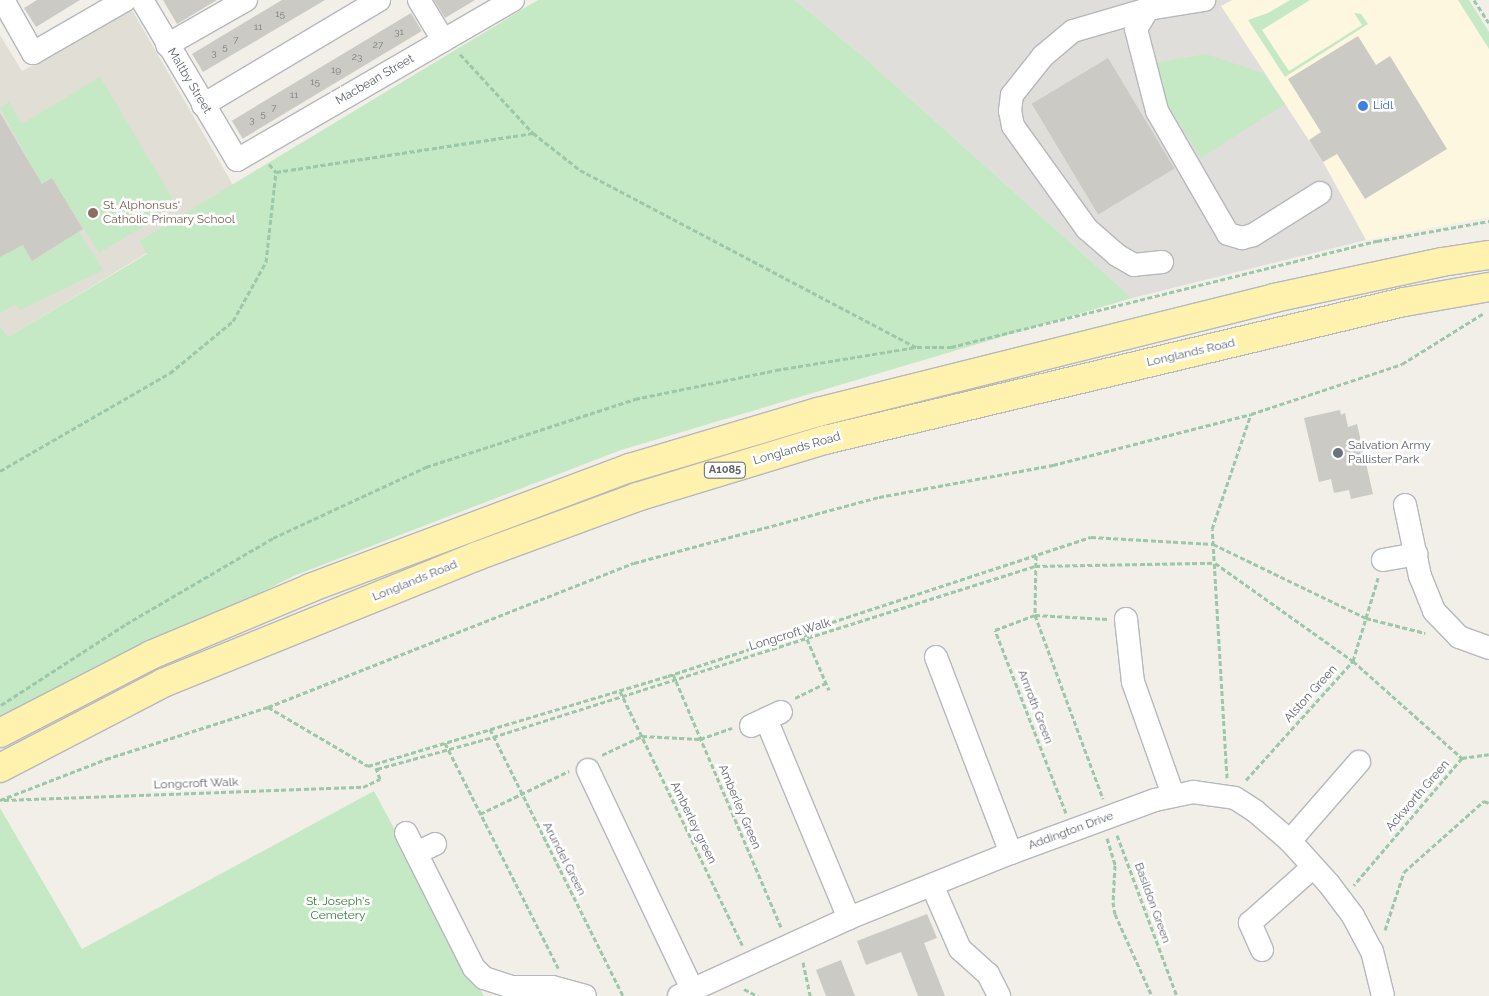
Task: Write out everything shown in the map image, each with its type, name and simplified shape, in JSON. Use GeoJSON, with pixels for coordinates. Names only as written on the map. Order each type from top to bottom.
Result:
{"type":"FeatureCollection","features":[{"type":"Feature","properties":{"kind":"main road","name":"A1085"},"geometry":{"type":"LineString","coordinates":[[0,733],[168,648],[319,585],[630,468],[818,412],[1274,298],[1442,262],[1489,255]]}},
{"type":"Feature","properties":{"kind":"main road","name":"Longlands Road"},"geometry":{"type":"LineString","coordinates":[[0,768],[163,683],[477,556],[637,497],[825,440],[1404,302],[1489,288]]}},
{"type":"Feature","properties":{"kind":"street"},"geometry":{"type":"LineString","coordinates":[[1,0],[33,53],[125,0]]}},
{"type":"Feature","properties":{"kind":"street","name":"Maltby Street"},"geometry":{"type":"LineString","coordinates":[[142,0],[237,160]]}},
{"type":"Feature","properties":{"kind":"street"},"geometry":{"type":"LineString","coordinates":[[167,45],[246,0]]}},
{"type":"Feature","properties":{"kind":"street"},"geometry":{"type":"LineString","coordinates":[[203,104],[379,0]]}},
{"type":"Feature","properties":{"kind":"street"},"geometry":{"type":"LineString","coordinates":[[420,0],[445,39]]}},
{"type":"Feature","properties":{"kind":"street","name":"Macbean Street"},"geometry":{"type":"LineString","coordinates":[[237,160],[513,0]]}},
{"type":"Feature","properties":{"kind":"street"},"geometry":{"type":"LineString","coordinates":[[1162,262],[1134,265],[1117,255],[1086,229],[1013,126],[1010,111],[1012,95],[1029,72],[1058,42],[1094,23],[1148,9],[1204,0]]}},
{"type":"Feature","properties":{"kind":"street"},"geometry":{"type":"LineString","coordinates":[[1148,9],[1136,30],[1157,111],[1228,234],[1242,238],[1253,235],[1320,193]]}},
{"type":"Feature","properties":{"kind":"street"},"geometry":{"type":"LineString","coordinates":[[1405,505],[1416,554],[1434,611],[1459,637],[1489,648]]}},
{"type":"Feature","properties":{"kind":"street"},"geometry":{"type":"LineString","coordinates":[[1383,560],[1416,554]]}},
{"type":"Feature","properties":{"kind":"street"},"geometry":{"type":"LineString","coordinates":[[1126,619],[1133,682],[1173,795]]}},
{"type":"Feature","properties":{"kind":"street"},"geometry":{"type":"LineString","coordinates":[[936,658],[1011,853]]}},
{"type":"Feature","properties":{"kind":"street"},"geometry":{"type":"LineString","coordinates":[[766,719],[849,918]]}},
{"type":"Feature","properties":{"kind":"street"},"geometry":{"type":"LineString","coordinates":[[1290,841],[1359,762]]}},
{"type":"Feature","properties":{"kind":"street"},"geometry":{"type":"LineString","coordinates":[[587,765],[686,992]]}},
{"type":"Feature","properties":{"kind":"street","name":"Addington Drive"},"geometry":{"type":"LineString","coordinates":[[686,992],[849,918],[1011,853],[1173,795],[1193,792],[1231,797],[1256,811],[1290,841],[1342,899],[1374,959],[1383,996]]}},
{"type":"Feature","properties":{"kind":"street"},"geometry":{"type":"LineString","coordinates":[[406,833],[426,848],[474,968],[484,978],[512,987],[577,993]]}},
{"type":"Feature","properties":{"kind":"street"},"geometry":{"type":"LineString","coordinates":[[1262,950],[1250,924],[1313,867]]}},
{"type":"Feature","properties":{"kind":"street"},"geometry":{"type":"LineString","coordinates":[[932,885],[960,949],[988,974],[1000,996]]}},
{"type":"Feature","properties":{"kind":"path"},"geometry":{"type":"LineString","coordinates":[[1474,0],[1489,23]]}},
{"type":"Feature","properties":{"kind":"path"},"geometry":{"type":"LineString","coordinates":[[445,39],[533,133],[580,170],[917,347]]}},
{"type":"Feature","properties":{"kind":"path"},"geometry":{"type":"LineString","coordinates":[[276,172],[533,133]]}},
{"type":"Feature","properties":{"kind":"path"},"geometry":{"type":"LineString","coordinates":[[0,471],[170,373],[233,320],[266,262],[276,172],[257,149]]}},
{"type":"Feature","properties":{"kind":"path"},"geometry":{"type":"LineString","coordinates":[[0,705],[126,624],[273,538],[426,467],[635,400],[776,370],[917,347],[951,347],[1377,241],[1489,221]]}},
{"type":"Feature","properties":{"kind":"path"},"geometry":{"type":"LineString","coordinates":[[1,800],[106,759],[268,707],[634,563],[880,497],[1053,465],[1251,414],[1402,364],[1466,321],[1489,310]]}},
{"type":"Feature","properties":{"kind":"path"},"geometry":{"type":"LineString","coordinates":[[1231,797],[1212,529],[1251,414]]}},
{"type":"Feature","properties":{"kind":"path"},"geometry":{"type":"LineString","coordinates":[[268,707],[368,766],[620,691],[1091,537],[1213,544],[1366,618],[1434,635]]}},
{"type":"Feature","properties":{"kind":"path"},"geometry":{"type":"LineString","coordinates":[[1036,555],[1035,616],[1106,818],[1115,865],[1113,902],[1115,914],[1152,996]]}},
{"type":"Feature","properties":{"kind":"path"},"geometry":{"type":"LineString","coordinates":[[1215,563],[1353,661],[1383,560]]}},
{"type":"Feature","properties":{"kind":"path","name":"Longcroft Walk"},"geometry":{"type":"LineString","coordinates":[[1,800],[363,787],[380,779],[377,768],[494,737],[1036,566],[1215,563]]}},
{"type":"Feature","properties":{"kind":"path"},"geometry":{"type":"LineString","coordinates":[[1035,616],[1126,619]]}},
{"type":"Feature","properties":{"kind":"path","name":"Amroth Green"},"geometry":{"type":"LineString","coordinates":[[1035,616],[995,630],[1073,830]]}},
{"type":"Feature","properties":{"kind":"path"},"geometry":{"type":"LineString","coordinates":[[804,632],[829,690]]}},
{"type":"Feature","properties":{"kind":"path","name":"Alston Green"},"geometry":{"type":"LineString","coordinates":[[1231,797],[1353,661],[1410,711]]}},
{"type":"Feature","properties":{"kind":"path","name":"Amberley Green"},"geometry":{"type":"LineString","coordinates":[[673,674],[700,739],[794,944],[810,996]]}},
{"type":"Feature","properties":{"kind":"path"},"geometry":{"type":"LineString","coordinates":[[480,814],[587,765],[642,736],[700,739],[766,719],[788,702],[826,683]]}},
{"type":"Feature","properties":{"kind":"path","name":"Amberley green"},"geometry":{"type":"LineString","coordinates":[[620,691],[751,963]]}},
{"type":"Feature","properties":{"kind":"path","name":"Ackworth Green"},"geometry":{"type":"LineString","coordinates":[[1342,899],[1462,758],[1410,711]]}},
{"type":"Feature","properties":{"kind":"path","name":"Arundel Green"},"geometry":{"type":"LineString","coordinates":[[490,729],[623,996]]}},
{"type":"Feature","properties":{"kind":"path"},"geometry":{"type":"LineString","coordinates":[[445,743],[480,814],[577,993]]}},
{"type":"Feature","properties":{"kind":"path"},"geometry":{"type":"LineString","coordinates":[[1462,758],[1489,754]]}},
{"type":"Feature","properties":{"kind":"path"},"geometry":{"type":"LineString","coordinates":[[375,764],[377,768]]}},
{"type":"Feature","properties":{"kind":"path"},"geometry":{"type":"LineString","coordinates":[[1374,959],[1404,872],[1484,801],[1489,802]]}},
{"type":"Feature","properties":{"kind":"path","name":"Basildon Green"},"geometry":{"type":"LineString","coordinates":[[1106,818],[1177,996]]}},
{"type":"Feature","properties":{"kind":"shaded area"},"geometry":{"type":"Polygon","coordinates":[[[795,0],[1232,0],[1221,6],[1323,162],[1366,240],[1132,298],[866,59],[795,0]]]}},
{"type":"Feature","properties":{"kind":"shaded area"},"geometry":{"type":"Polygon","coordinates":[[[1232,0],[1458,0],[1489,49],[1489,217],[1366,240],[1323,162],[1221,6],[1232,0]]]}},
{"type":"Feature","properties":{"kind":"shaded area","name":"St. Alphonsus' Catholic Primary School"},"geometry":{"type":"Polygon","coordinates":[[[132,10],[233,185],[139,241],[147,253],[8,337],[0,326],[0,35],[22,71],[132,10]]]}},
{"type":"Feature","properties":{"kind":"green space"},"geometry":{"type":"Polygon","coordinates":[[[538,0],[795,0],[866,59],[1132,298],[621,450],[296,575],[0,719],[0,326],[8,337],[147,254],[139,241],[538,0]]]}},
{"type":"Feature","properties":{"kind":"green space"},"geometry":{"type":"Polygon","coordinates":[[[1290,0],[1310,0],[1262,30],[1289,71],[1362,25],[1354,13],[1361,14],[1368,24],[1285,77],[1248,20],[1268,13],[1290,0]]]}},
{"type":"Feature","properties":{"kind":"green space"},"geometry":{"type":"Polygon","coordinates":[[[1458,0],[1469,0],[1489,32],[1489,49],[1458,0]]]}},
{"type":"Feature","properties":{"kind":"green space"},"geometry":{"type":"Polygon","coordinates":[[[1206,54],[1263,73],[1285,104],[1201,158],[1168,106],[1156,63],[1206,54]]]}},
{"type":"Feature","properties":{"kind":"green space"},"geometry":{"type":"Polygon","coordinates":[[[100,77],[177,206],[99,253],[52,178],[42,184],[0,108],[9,102],[22,124],[100,77]]]}},
{"type":"Feature","properties":{"kind":"green space"},"geometry":{"type":"Polygon","coordinates":[[[79,232],[103,270],[20,310],[15,304],[0,313],[0,257],[23,245],[33,261],[79,232]]]}},
{"type":"Feature","properties":{"kind":"green space","name":"St. Joseph's Cemetery"},"geometry":{"type":"Polygon","coordinates":[[[374,791],[484,996],[0,996],[0,808],[82,949],[374,791]]]}},
{"type":"Feature","properties":{"kind":"building"},"geometry":{"type":"Polygon","coordinates":[[[37,0],[80,0],[36,27],[24,8],[37,0]]]}},
{"type":"Feature","properties":{"kind":"building"},"geometry":{"type":"Polygon","coordinates":[[[163,0],[217,0],[177,24],[163,0]]]}},
{"type":"Feature","properties":{"kind":"building"},"geometry":{"type":"Polygon","coordinates":[[[282,0],[325,0],[203,72],[192,54],[282,0]]]}},
{"type":"Feature","properties":{"kind":"building"},"geometry":{"type":"Polygon","coordinates":[[[434,0],[475,0],[445,18],[434,0]]]}},
{"type":"Feature","properties":{"kind":"building"},"geometry":{"type":"Polygon","coordinates":[[[411,13],[422,31],[243,139],[232,121],[411,13]]]}},
{"type":"Feature","properties":{"kind":"building","name":"Lidl"},"geometry":{"type":"Polygon","coordinates":[[[1358,36],[1376,65],[1390,56],[1447,149],[1365,199],[1337,154],[1323,162],[1309,140],[1321,132],[1288,79],[1358,36]]]}},
{"type":"Feature","properties":{"kind":"building"},"geometry":{"type":"Polygon","coordinates":[[[1108,58],[1174,169],[1098,214],[1032,104],[1108,58]]]}},
{"type":"Feature","properties":{"kind":"building"},"geometry":{"type":"Polygon","coordinates":[[[0,113],[42,184],[52,178],[83,229],[32,261],[23,245],[0,257],[0,113]]]}},
{"type":"Feature","properties":{"kind":"building","name":"Salvation Army Pallister Park"},"geometry":{"type":"Polygon","coordinates":[[[1340,410],[1341,415],[1345,413],[1348,427],[1357,424],[1373,494],[1351,499],[1349,490],[1334,493],[1331,479],[1319,482],[1304,418],[1340,410]]]}},
{"type":"Feature","properties":{"kind":"building"},"geometry":{"type":"Polygon","coordinates":[[[927,914],[937,938],[924,943],[945,996],[918,996],[901,952],[866,965],[857,941],[927,914]]]}},
{"type":"Feature","properties":{"kind":"building"},"geometry":{"type":"Polygon","coordinates":[[[841,960],[855,996],[826,996],[816,970],[841,960]]]}},
{"type":"Feature","properties":{"kind":"place","name":"Lidl"},"geometry":{"type":"Point","coordinates":[1363,106]}},
{"type":"Feature","properties":{"kind":"place","name":"St. Alphonsus' Catholic Primary School"},"geometry":{"type":"Point","coordinates":[93,213]}},
{"type":"Feature","properties":{"kind":"place","name":"Salvation Army Pallister Park"},"geometry":{"type":"Point","coordinates":[1338,453]}}]}
